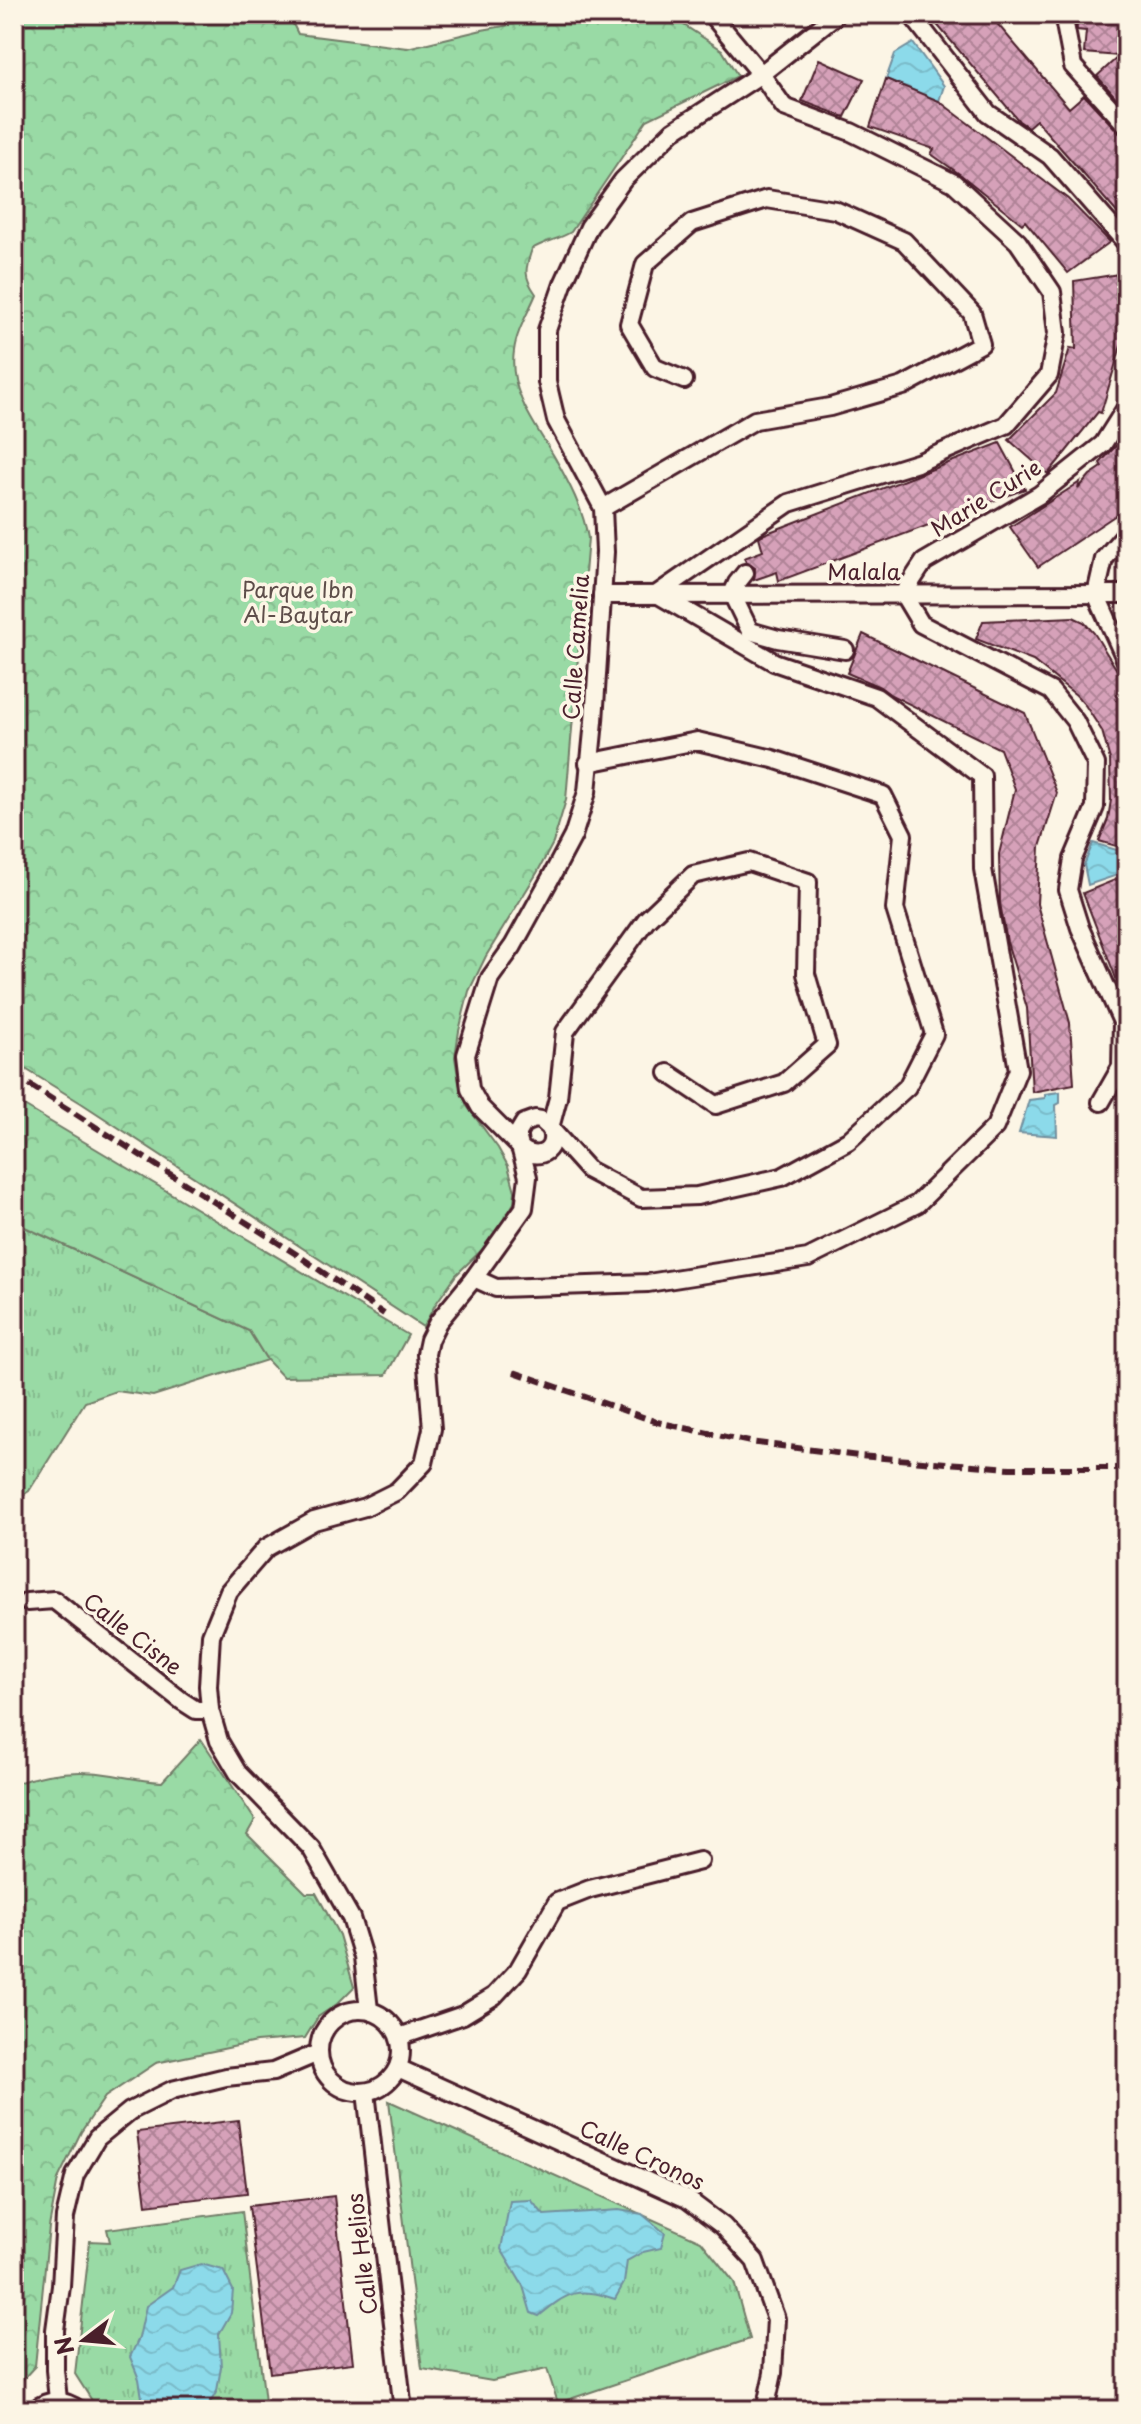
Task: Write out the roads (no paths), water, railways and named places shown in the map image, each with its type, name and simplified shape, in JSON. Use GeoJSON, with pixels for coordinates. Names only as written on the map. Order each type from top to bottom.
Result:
{"type":"FeatureCollection","features":[{"type":"Feature","properties":{"kind":"street"},"geometry":{"type":"LineString","coordinates":[[474,1278],[496,1288],[648,1283],[808,1258],[917,1204],[995,1127],[1018,1070],[983,869],[982,776],[876,697],[774,662],[657,594],[789,503],[917,463],[1006,425],[1049,375],[1057,333],[1052,292],[1018,242],[954,183],[851,132],[784,107],[711,14]]}},
{"type":"Feature","properties":{"kind":"street","name":"Calle Camelia"},"geometry":{"type":"LineString","coordinates":[[519,1145],[480,1107],[470,1089],[466,1055],[490,978],[513,946],[573,836],[587,792],[605,552],[603,508],[556,420],[547,382],[547,330],[563,284],[589,227],[623,180],[673,131],[761,74],[837,14]]}},
{"type":"Feature","properties":{"kind":"street"},"geometry":{"type":"LineString","coordinates":[[911,14],[988,113],[1050,156],[1127,244]]}},
{"type":"Feature","properties":{"kind":"street"},"geometry":{"type":"LineString","coordinates":[[1063,14],[1073,66],[1127,126]]}},
{"type":"Feature","properties":{"kind":"street"},"geometry":{"type":"LineString","coordinates":[[603,508],[755,420],[830,407],[903,386],[981,344],[972,313],[904,241],[835,210],[767,199],[692,223],[645,264],[629,324],[655,368],[684,380]]}},
{"type":"Feature","properties":{"kind":"street","name":"Marie Curie"},"geometry":{"type":"LineString","coordinates":[[903,594],[924,562],[1039,495],[1103,444],[1127,406]]}},
{"type":"Feature","properties":{"kind":"street"},"geometry":{"type":"LineString","coordinates":[[1127,532],[1104,559],[1096,594],[1127,663]]}},
{"type":"Feature","properties":{"kind":"street"},"geometry":{"type":"LineString","coordinates":[[745,573],[732,594],[750,631],[845,650]]}},
{"type":"Feature","properties":{"kind":"street"},"geometry":{"type":"LineString","coordinates":[[903,594],[921,624],[1051,691],[1075,721],[1096,764],[1095,807],[1073,859],[1068,890],[1080,928],[1122,1022],[1121,1067],[1101,1102]]}},
{"type":"Feature","properties":{"kind":"street","name":"Malala"},"geometry":{"type":"LineString","coordinates":[[602,595],[1127,594]]}},
{"type":"Feature","properties":{"kind":"street"},"geometry":{"type":"LineString","coordinates":[[369,2010],[363,1957],[351,1918],[311,1848],[238,1773],[219,1741],[210,1710],[208,1686],[211,1635],[229,1591],[266,1548],[314,1521],[365,1507],[397,1491],[424,1463],[432,1429],[426,1354],[429,1340],[438,1322],[524,1208],[528,1177],[518,1133],[524,1123],[541,1120],[588,1170],[641,1198],[697,1196],[782,1177],[848,1141],[907,1087],[934,1034],[895,909],[903,835],[883,795],[773,759],[697,741],[588,763]]}},
{"type":"Feature","properties":{"kind":"street"},"geometry":{"type":"LineString","coordinates":[[519,1145],[527,1154],[533,1155],[544,1153],[552,1144],[550,1128],[558,1098],[565,1032],[646,920],[693,875],[749,862],[808,882],[806,974],[827,1045],[784,1083],[716,1105],[668,1073]]}},
{"type":"Feature","properties":{"kind":"street","name":"Calle Cisne"},"geometry":{"type":"LineString","coordinates":[[27,1602],[54,1600],[182,1701],[196,1710],[210,1710]]}},
{"type":"Feature","properties":{"kind":"street"},"geometry":{"type":"LineString","coordinates":[[399,2037],[463,2015],[494,1996],[518,1970],[557,1902],[590,1889],[700,1861]]}},
{"type":"Feature","properties":{"kind":"street"},"geometry":{"type":"LineString","coordinates":[[369,2010],[392,2025],[399,2037],[398,2068],[379,2088],[352,2092],[339,2087],[321,2066],[318,2053],[325,2028],[344,2012],[369,2010]]}},
{"type":"Feature","properties":{"kind":"street"},"geometry":{"type":"LineString","coordinates":[[58,2400],[55,2330],[65,2217],[75,2175],[97,2138],[130,2111],[172,2090],[226,2077],[273,2072],[318,2053]]}},
{"type":"Feature","properties":{"kind":"street","name":"Calle Cronos"},"geometry":{"type":"LineString","coordinates":[[398,2068],[687,2199],[723,2226],[755,2261],[776,2319],[773,2373],[765,2410]]}},
{"type":"Feature","properties":{"kind":"street","name":"Calle Helios"},"geometry":{"type":"LineString","coordinates":[[366,2092],[403,2410]]}},
{"type":"Feature","properties":{"kind":"street"},"geometry":{"type":"LineString","coordinates":[[35,2410],[58,2400],[68,2402],[79,2410]]}},
{"type":"Feature","properties":{"kind":"water"},"geometry":{"type":"Polygon","coordinates":[[[913,43],[944,86],[939,101],[886,79],[895,54],[913,43]]]}},
{"type":"Feature","properties":{"kind":"water"},"geometry":{"type":"Polygon","coordinates":[[[1093,843],[1127,853],[1126,872],[1088,885],[1084,865],[1093,843]]]}},
{"type":"Feature","properties":{"kind":"water"},"geometry":{"type":"Polygon","coordinates":[[[1060,1092],[1060,1103],[1056,1105],[1057,1136],[1019,1133],[1029,1100],[1060,1092]]]}},
{"type":"Feature","properties":{"kind":"water"},"geometry":{"type":"Polygon","coordinates":[[[531,2200],[544,2215],[619,2210],[642,2214],[665,2233],[661,2248],[643,2252],[627,2261],[624,2283],[615,2299],[582,2292],[558,2301],[539,2316],[531,2313],[523,2286],[501,2249],[510,2201],[531,2200]]]}},
{"type":"Feature","properties":{"kind":"water"},"geometry":{"type":"Polygon","coordinates":[[[201,2264],[223,2270],[233,2290],[231,2313],[219,2334],[221,2367],[217,2391],[207,2408],[144,2410],[139,2379],[130,2357],[139,2338],[146,2306],[173,2287],[180,2270],[201,2264]]]}},
{"type":"Feature","properties":{"kind":"railway"},"geometry":{"type":"LineString","coordinates":[[14,1075],[296,1254],[384,1314]]}},
{"type":"Feature","properties":{"kind":"railway"},"geometry":{"type":"LineString","coordinates":[[514,1372],[657,1422],[750,1442],[859,1456],[1010,1468],[1127,1468]]}},
{"type":"Feature","properties":{"kind":"park label","name":"Parque Ibn Al-Baytar"},"geometry":{"type":"Point","coordinates":[298,602]}}]}
